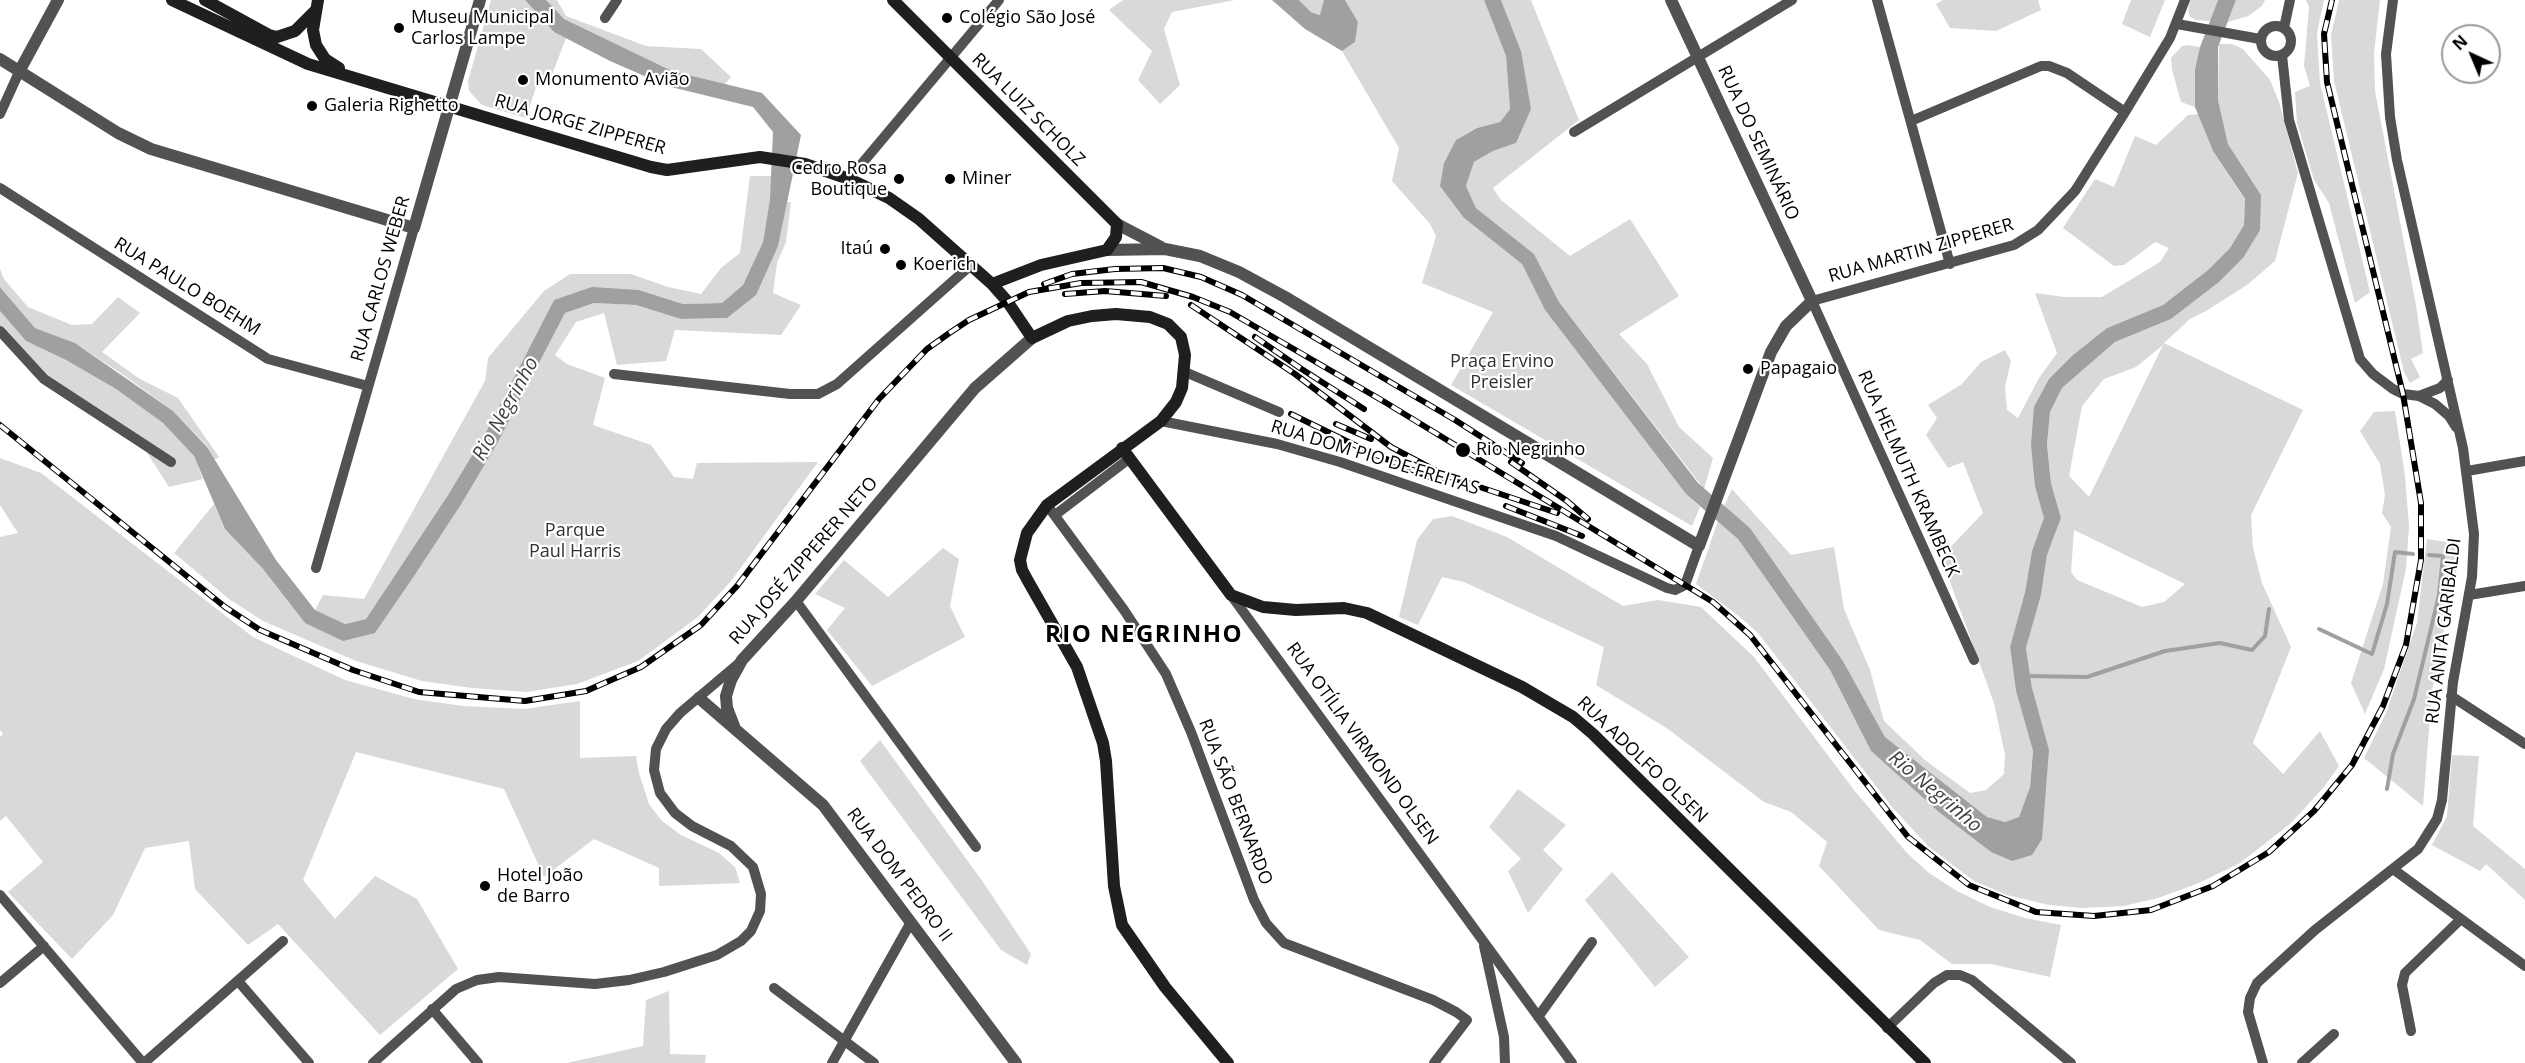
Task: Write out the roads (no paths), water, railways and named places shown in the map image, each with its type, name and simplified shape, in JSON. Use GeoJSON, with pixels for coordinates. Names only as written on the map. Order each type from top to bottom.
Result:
{"type":"FeatureCollection","features":[{"type":"Feature","properties":{"kind":"main road","name":"RUA JORGE ZIPPERER"},"geometry":{"type":"LineString","coordinates":[[172,0],[292,57],[659,169],[760,157],[805,164],[849,179],[903,206],[971,264],[1007,301],[1032,338]]}},
{"type":"Feature","properties":{"kind":"main road"},"geometry":{"type":"LineString","coordinates":[[205,0],[269,35],[286,36],[295,31],[317,5]]}},
{"type":"Feature","properties":{"kind":"main road","name":"RUA LUIZ SCHOLZ"},"geometry":{"type":"LineString","coordinates":[[893,0],[1118,224]]}},
{"type":"Feature","properties":{"kind":"main road"},"geometry":{"type":"LineString","coordinates":[[317,5],[313,30],[316,45],[325,59],[348,74]]}},
{"type":"Feature","properties":{"kind":"main road"},"geometry":{"type":"LineString","coordinates":[[992,284],[1041,265],[1107,250],[1116,237],[1118,224]]}},
{"type":"Feature","properties":{"kind":"main road","name":"RUA JOSÉ ZIPPERER NETO"},"geometry":{"type":"LineString","coordinates":[[1032,338],[1068,321],[1092,316],[1116,314],[1150,317],[1168,324],[1181,337],[1185,356],[1185,372],[1176,402],[1161,421]]}},
{"type":"Feature","properties":{"kind":"main road"},"geometry":{"type":"LineString","coordinates":[[1161,421],[1047,505],[1034,522],[1022,548],[1022,570],[1071,654],[1103,743],[1113,886],[1122,925],[1165,987],[1228,1063]]}},
{"type":"Feature","properties":{"kind":"main road","name":"RUA OTÍLIA VIRMOND OLSEN"},"geometry":{"type":"LineString","coordinates":[[1122,448],[1231,595]]}},
{"type":"Feature","properties":{"kind":"main road","name":"RUA ADOLFO OLSEN"},"geometry":{"type":"LineString","coordinates":[[1231,595],[1263,607],[1296,610],[1344,608],[1367,612],[1522,687],[1560,708],[1593,734],[1887,1028],[1925,1063]]}},
{"type":"Feature","properties":{"kind":"street"},"geometry":{"type":"LineString","coordinates":[[0,114],[20,69],[58,0]]}},
{"type":"Feature","properties":{"kind":"street","name":"RUA CARLOS WEBER"},"geometry":{"type":"LineString","coordinates":[[316,568],[480,0]]}},
{"type":"Feature","properties":{"kind":"street"},"geometry":{"type":"LineString","coordinates":[[605,18],[616,0]]}},
{"type":"Feature","properties":{"kind":"street"},"geometry":{"type":"LineString","coordinates":[[849,179],[999,0]]}},
{"type":"Feature","properties":{"kind":"street","name":"RUA DO SEMINÁRIO"},"geometry":{"type":"LineString","coordinates":[[1671,0],[1812,301]]}},
{"type":"Feature","properties":{"kind":"street"},"geometry":{"type":"LineString","coordinates":[[1574,132],[1792,0]]}},
{"type":"Feature","properties":{"kind":"street"},"geometry":{"type":"LineString","coordinates":[[1876,0],[1950,264]]}},
{"type":"Feature","properties":{"kind":"street","name":"RUA MARTIN ZIPPERER"},"geometry":{"type":"LineString","coordinates":[[1707,522],[1771,352],[1786,326],[1812,301],[2014,245],[2038,230],[2075,190],[2125,112],[2177,24],[2185,0]]}},
{"type":"Feature","properties":{"kind":"street"},"geometry":{"type":"LineString","coordinates":[[2284,28],[2290,0]]}},
{"type":"Feature","properties":{"kind":"street","name":"RUA ANITA GARIBALDI"},"geometry":{"type":"LineString","coordinates":[[2263,1063],[2248,1012],[2253,990],[2265,974],[2337,912],[2418,849],[2437,819],[2442,800],[2451,696],[2469,595],[2474,534],[2467,471],[2397,160],[2390,117],[2386,54],[2392,0]]}},
{"type":"Feature","properties":{"kind":"street"},"geometry":{"type":"LineString","coordinates":[[2177,24],[2260,39]]}},
{"type":"Feature","properties":{"kind":"street"},"geometry":{"type":"LineString","coordinates":[[2279,25],[2284,28],[2291,39],[2287,51],[2275,56],[2264,51],[2260,39],[2266,28],[2279,25]]}},
{"type":"Feature","properties":{"kind":"street"},"geometry":{"type":"LineString","coordinates":[[2282,55],[2289,120],[2361,359],[2373,374],[2393,389],[2403,394],[2419,396],[2442,410],[2459,432]]}},
{"type":"Feature","properties":{"kind":"street"},"geometry":{"type":"LineString","coordinates":[[0,59],[20,69],[118,133],[151,149],[414,228]]}},
{"type":"Feature","properties":{"kind":"street"},"geometry":{"type":"LineString","coordinates":[[1911,122],[2041,66],[2049,66],[2067,73],[2125,112]]}},
{"type":"Feature","properties":{"kind":"street","name":"RUA PAULO BOEHM"},"geometry":{"type":"LineString","coordinates":[[0,188],[268,359],[368,387]]}},
{"type":"Feature","properties":{"kind":"street"},"geometry":{"type":"LineString","coordinates":[[1118,224],[1165,249]]}},
{"type":"Feature","properties":{"kind":"street"},"geometry":{"type":"LineString","coordinates":[[1107,250],[1165,249],[1200,256],[1270,288],[1699,546]]}},
{"type":"Feature","properties":{"kind":"street"},"geometry":{"type":"LineString","coordinates":[[614,374],[790,394],[818,394],[837,384],[971,264]]}},
{"type":"Feature","properties":{"kind":"street","name":"RUA HELMUTH KRAMBECK"},"geometry":{"type":"LineString","coordinates":[[1812,301],[1974,660]]}},
{"type":"Feature","properties":{"kind":"street"},"geometry":{"type":"LineString","coordinates":[[0,332],[27,363],[62,393],[171,462]]}},
{"type":"Feature","properties":{"kind":"street","name":"RUA JOSÉ ZIPPERER NETO"},"geometry":{"type":"LineString","coordinates":[[373,1063],[432,1009],[464,985],[489,978],[595,984],[649,976],[717,955],[736,945],[751,931],[760,910],[761,894],[753,867],[731,846],[692,826],[675,813],[660,793],[654,770],[656,749],[666,729],[680,713],[742,660],[796,602],[975,388],[1032,338]]}},
{"type":"Feature","properties":{"kind":"street"},"geometry":{"type":"LineString","coordinates":[[1185,372],[1279,412]]}},
{"type":"Feature","properties":{"kind":"street"},"geometry":{"type":"LineString","coordinates":[[2419,396],[2440,388],[2448,380]]}},
{"type":"Feature","properties":{"kind":"street","name":"RUA DOM PIO DE FREITAS"},"geometry":{"type":"LineString","coordinates":[[1161,421],[1277,444],[1340,462],[1556,536],[1675,590],[1685,585],[1707,522]]}},
{"type":"Feature","properties":{"kind":"street"},"geometry":{"type":"LineString","coordinates":[[1055,515],[1130,458]]}},
{"type":"Feature","properties":{"kind":"street"},"geometry":{"type":"LineString","coordinates":[[2467,471],[2525,461]]}},
{"type":"Feature","properties":{"kind":"street","name":"RUA SÃO BERNARDO"},"geometry":{"type":"LineString","coordinates":[[1047,505],[1130,619],[1166,675],[1191,732],[1254,900],[1275,934],[1284,943],[1446,1006],[1467,1020],[1434,1063]]}},
{"type":"Feature","properties":{"kind":"street"},"geometry":{"type":"LineString","coordinates":[[2469,595],[2525,586]]}},
{"type":"Feature","properties":{"kind":"street","name":"RUA OTÍLIA VIRMOND OLSEN"},"geometry":{"type":"LineString","coordinates":[[1231,595],[1572,1063]]}},
{"type":"Feature","properties":{"kind":"street"},"geometry":{"type":"LineString","coordinates":[[796,602],[976,848]]}},
{"type":"Feature","properties":{"kind":"street"},"geometry":{"type":"LineString","coordinates":[[734,726],[727,708],[726,696],[731,680],[742,660]]}},
{"type":"Feature","properties":{"kind":"street"},"geometry":{"type":"LineString","coordinates":[[2451,696],[2525,744]]}},
{"type":"Feature","properties":{"kind":"street","name":"RUA DOM PEDRO II"},"geometry":{"type":"LineString","coordinates":[[699,698],[823,805],[1016,1063]]}},
{"type":"Feature","properties":{"kind":"street"},"geometry":{"type":"LineString","coordinates":[[2393,869],[2525,966]]}},
{"type":"Feature","properties":{"kind":"street"},"geometry":{"type":"LineString","coordinates":[[0,896],[144,1063],[283,941]]}},
{"type":"Feature","properties":{"kind":"street"},"geometry":{"type":"LineString","coordinates":[[2411,1031],[2402,985],[2405,973],[2461,919]]}},
{"type":"Feature","properties":{"kind":"street"},"geometry":{"type":"LineString","coordinates":[[832,1063],[911,922]]}},
{"type":"Feature","properties":{"kind":"street"},"geometry":{"type":"LineString","coordinates":[[1482,940],[1502,1026],[1505,1063]]}},
{"type":"Feature","properties":{"kind":"street"},"geometry":{"type":"LineString","coordinates":[[1538,1017],[1592,942]]}},
{"type":"Feature","properties":{"kind":"street"},"geometry":{"type":"LineString","coordinates":[[0,983],[44,946]]}},
{"type":"Feature","properties":{"kind":"street"},"geometry":{"type":"LineString","coordinates":[[1887,1028],[1934,982],[1954,974],[1972,980],[2071,1063]]}},
{"type":"Feature","properties":{"kind":"street"},"geometry":{"type":"LineString","coordinates":[[238,981],[309,1063]]}},
{"type":"Feature","properties":{"kind":"street"},"geometry":{"type":"LineString","coordinates":[[774,988],[874,1063]]}},
{"type":"Feature","properties":{"kind":"street"},"geometry":{"type":"LineString","coordinates":[[432,1009],[478,1063]]}},
{"type":"Feature","properties":{"kind":"street"},"geometry":{"type":"LineString","coordinates":[[2302,1063],[2334,1034]]}},
{"type":"Feature","properties":{"kind":"water"},"geometry":{"type":"Polygon","coordinates":[[[525,0],[546,0],[564,19],[672,71],[762,93],[801,135],[778,246],[756,295],[727,318],[681,319],[636,305],[594,303],[565,313],[498,442],[462,503],[412,579],[375,633],[343,641],[305,623],[263,569],[225,529],[194,456],[163,423],[116,389],[66,360],[26,341],[0,311],[0,287],[35,328],[75,343],[173,411],[207,447],[276,560],[315,610],[345,624],[366,619],[448,495],[485,434],[554,300],[592,287],[639,290],[683,304],[722,303],[743,285],[763,242],[770,199],[773,132],[753,107],[667,86],[610,61],[554,32],[525,0]]]}},
{"type":"Feature","properties":{"kind":"water"},"geometry":{"type":"Polygon","coordinates":[[[1272,0],[1299,0],[1311,12],[1320,15],[1324,0],[1345,0],[1358,22],[1355,42],[1342,51],[1305,29],[1272,0]]]}},
{"type":"Feature","properties":{"kind":"water"},"geometry":{"type":"Polygon","coordinates":[[[1484,0],[1501,0],[1521,51],[1531,109],[1516,143],[1493,151],[1474,162],[1466,186],[1476,208],[1534,254],[1559,302],[1698,483],[1750,528],[1843,661],[1885,737],[1987,817],[2005,822],[2019,817],[2030,787],[2033,751],[2016,691],[2010,647],[2025,592],[2032,551],[2044,518],[2035,486],[2031,445],[2034,407],[2049,379],[2072,356],[2107,328],[2163,305],[2208,270],[2230,248],[2244,225],[2245,199],[2213,151],[2195,107],[2195,69],[2200,47],[2218,0],[2236,0],[2218,47],[2218,100],[2228,144],[2261,195],[2260,230],[2243,258],[2219,282],[2171,319],[2115,342],[2062,388],[2050,412],[2047,445],[2051,483],[2061,518],[2047,555],[2041,595],[2026,648],[2032,688],[2049,750],[2042,839],[2032,855],[2012,861],[1991,852],[1940,813],[1871,751],[1830,670],[1738,539],[1686,494],[1545,310],[1522,264],[1464,218],[1440,186],[1444,163],[1456,140],[1477,128],[1500,122],[1510,109],[1506,56],[1484,0]]]}},
{"type":"Feature","properties":{"kind":"waterway"},"geometry":{"type":"LineString","coordinates":[[2319,629],[2372,654],[2387,604],[2395,552],[2413,554]]}},
{"type":"Feature","properties":{"kind":"waterway"},"geometry":{"type":"LineString","coordinates":[[2387,789],[2393,754],[2414,699],[2439,595],[2443,556],[2429,555]]}},
{"type":"Feature","properties":{"kind":"waterway"},"geometry":{"type":"LineString","coordinates":[[2027,676],[2087,677],[2165,651],[2220,643],[2252,650],[2265,636],[2269,609]]}},
{"type":"Feature","properties":{"kind":"railway"},"geometry":{"type":"LineString","coordinates":[[0,425],[225,607],[260,630],[353,670],[419,692],[525,701],[586,691],[641,667],[701,625],[737,586],[879,399],[927,349],[948,334],[969,320],[1029,292],[1081,283],[1141,282],[1193,297],[1230,312],[1383,401],[1713,602],[1750,635],[1908,837],[1969,885],[2036,912],[2094,916],[2151,910],[2213,886],[2269,852],[2314,811],[2352,765],[2383,706],[2406,645],[2421,560],[2421,503],[2403,394],[2327,82],[2324,34],[2332,0]]}},
{"type":"Feature","properties":{"kind":"railway"},"geometry":{"type":"LineString","coordinates":[[1044,284],[1072,274],[1115,269],[1163,268],[1201,277],[1242,295],[1455,420],[1522,463]]}},
{"type":"Feature","properties":{"kind":"railway"},"geometry":{"type":"LineString","coordinates":[[1065,294],[1105,291],[1166,296]]}},
{"type":"Feature","properties":{"kind":"railway"},"geometry":{"type":"LineString","coordinates":[[1191,305],[1295,374],[1391,447],[1444,475],[1557,513]]}},
{"type":"Feature","properties":{"kind":"railway"},"geometry":{"type":"LineString","coordinates":[[1255,337],[1364,409]]}},
{"type":"Feature","properties":{"kind":"railway"},"geometry":{"type":"LineString","coordinates":[[1291,414],[1367,451],[1444,483]]}},
{"type":"Feature","properties":{"kind":"railway"},"geometry":{"type":"LineString","coordinates":[[1336,424],[1371,439]]}},
{"type":"Feature","properties":{"kind":"railway"},"geometry":{"type":"LineString","coordinates":[[1511,462],[1567,501],[1588,519]]}},
{"type":"Feature","properties":{"kind":"railway"},"geometry":{"type":"LineString","coordinates":[[1506,506],[1582,536]]}},
{"type":"Feature","properties":{"kind":"place","name":"Colégio São José"},"geometry":{"type":"Point","coordinates":[947,18]}},
{"type":"Feature","properties":{"kind":"place","name":"Museu Municipal Carlos Lampe"},"geometry":{"type":"Point","coordinates":[399,28]}},
{"type":"Feature","properties":{"kind":"place","name":"Monumento Avião"},"geometry":{"type":"Point","coordinates":[523,80]}},
{"type":"Feature","properties":{"kind":"place","name":"Galeria Righetto"},"geometry":{"type":"Point","coordinates":[312,106]}},
{"type":"Feature","properties":{"kind":"place","name":"Cedro Rosa Boutique"},"geometry":{"type":"Point","coordinates":[899,179]}},
{"type":"Feature","properties":{"kind":"place","name":"Miner"},"geometry":{"type":"Point","coordinates":[950,179]}},
{"type":"Feature","properties":{"kind":"place","name":"Itaú"},"geometry":{"type":"Point","coordinates":[885,249]}},
{"type":"Feature","properties":{"kind":"place","name":"Koerich"},"geometry":{"type":"Point","coordinates":[901,265]}},
{"type":"Feature","properties":{"kind":"place","name":"Papagaio"},"geometry":{"type":"Point","coordinates":[1748,369]}},
{"type":"Feature","properties":{"kind":"place","name":"Rio Negrinho"},"geometry":{"type":"Point","coordinates":[1463,450]}},
{"type":"Feature","properties":{"kind":"place","name":"Hotel João de Barro"},"geometry":{"type":"Point","coordinates":[485,886]}},
{"type":"Feature","properties":{"kind":"district","name":"RIO NEGRINHO"},"geometry":{"type":"Point","coordinates":[1144,635]}},
{"type":"Feature","properties":{"kind":"park label","name":"Praça Ervino Preisler"},"geometry":{"type":"Point","coordinates":[1502,372]}},
{"type":"Feature","properties":{"kind":"park label","name":"Parque Paul Harris"},"geometry":{"type":"Point","coordinates":[575,541]}}]}
